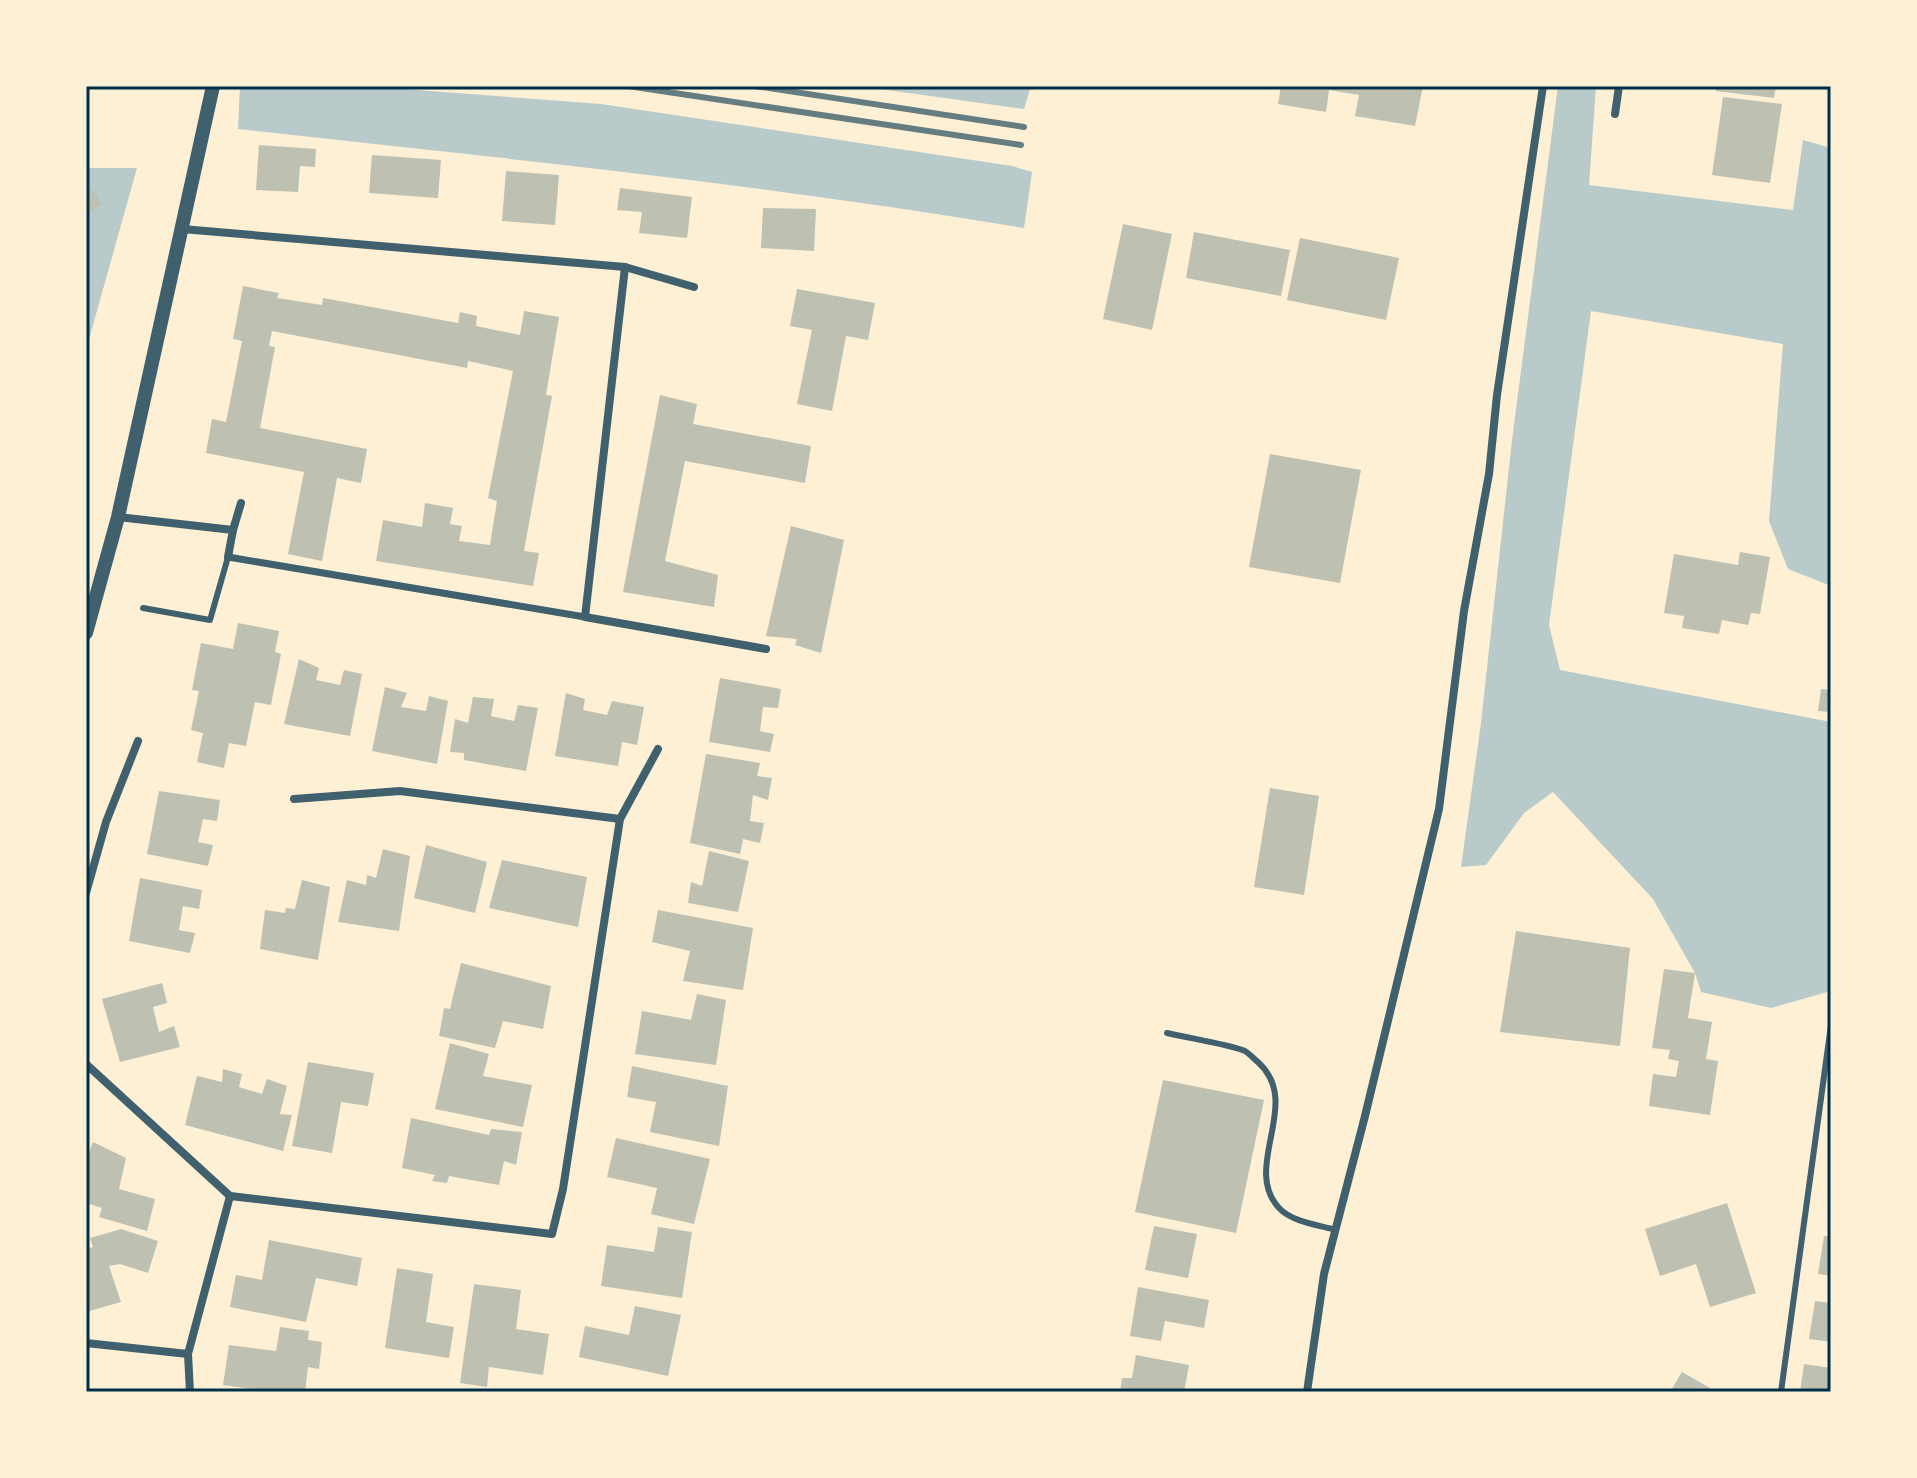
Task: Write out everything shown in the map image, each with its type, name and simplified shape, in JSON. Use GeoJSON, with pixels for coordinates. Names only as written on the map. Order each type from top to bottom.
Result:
{"type":"FeatureCollection","features":[{"type":"Feature","properties":{"kind":"street"},"geometry":{"type":"LineString","coordinates":[[86,633],[118,517],[213,86]]}},
{"type":"Feature","properties":{"kind":"street"},"geometry":{"type":"LineString","coordinates":[[1307,1392],[1324,1274],[1439,809],[1464,611],[1489,474],[1497,395],[1543,86]]}},
{"type":"Feature","properties":{"kind":"street"},"geometry":{"type":"LineString","coordinates":[[1615,114],[1619,86]]}},
{"type":"Feature","properties":{"kind":"street"},"geometry":{"type":"LineString","coordinates":[[182,229],[625,267],[694,287]]}},
{"type":"Feature","properties":{"kind":"street"},"geometry":{"type":"LineString","coordinates":[[585,617],[625,267]]}},
{"type":"Feature","properties":{"kind":"street"},"geometry":{"type":"LineString","coordinates":[[241,503],[228,557],[766,649]]}},
{"type":"Feature","properties":{"kind":"street"},"geometry":{"type":"LineString","coordinates":[[118,517],[233,530]]}},
{"type":"Feature","properties":{"kind":"street"},"geometry":{"type":"LineString","coordinates":[[86,893],[106,822],[138,741]]}},
{"type":"Feature","properties":{"kind":"street"},"geometry":{"type":"LineString","coordinates":[[86,1064],[230,1196],[552,1234],[563,1189],[620,819],[658,749]]}},
{"type":"Feature","properties":{"kind":"street"},"geometry":{"type":"LineString","coordinates":[[294,799],[400,791],[620,819]]}},
{"type":"Feature","properties":{"kind":"street"},"geometry":{"type":"LineString","coordinates":[[190,1392],[188,1354],[230,1196]]}},
{"type":"Feature","properties":{"kind":"street"},"geometry":{"type":"LineString","coordinates":[[86,1343],[188,1354]]}},
{"type":"Feature","properties":{"kind":"lane"},"geometry":{"type":"LineString","coordinates":[[143,608],[210,620],[228,557]]}},
{"type":"Feature","properties":{"kind":"lane"},"geometry":{"type":"LineString","coordinates":[[1781,1392],[1831,1025]]}},
{"type":"Feature","properties":{"kind":"lane"},"geometry":{"type":"LineString","coordinates":[[1167,1033],[1246,1052],[1265,1069],[1274,1090],[1277,1110],[1267,1162],[1269,1191],[1279,1209],[1296,1219],[1336,1230]]}},
{"type":"Feature","properties":{"kind":"shaded area"},"geometry":{"type":"Polygon","coordinates":[[[240,86],[364,86],[601,104],[1012,166],[1032,172],[1024,228],[730,185],[238,129],[240,86]]]}},
{"type":"Feature","properties":{"kind":"shaded area"},"geometry":{"type":"Polygon","coordinates":[[[859,86],[1031,86],[1024,109],[859,86]]]}},
{"type":"Feature","properties":{"kind":"shaded area"},"geometry":{"type":"Polygon","coordinates":[[[1558,86],[1596,86],[1589,185],[1793,210],[1803,140],[1831,148],[1831,586],[1788,569],[1769,521],[1783,344],[1591,311],[1549,625],[1560,670],[1831,722],[1831,991],[1771,1008],[1701,992],[1695,973],[1653,899],[1553,792],[1524,813],[1486,865],[1461,867],[1558,86]]]}},
{"type":"Feature","properties":{"kind":"shaded area"},"geometry":{"type":"Polygon","coordinates":[[[86,168],[137,168],[86,350],[86,168]]]}},
{"type":"Feature","properties":{"kind":"building"},"geometry":{"type":"Polygon","coordinates":[[[1281,86],[1423,86],[1415,126],[1355,116],[1359,95],[1329,90],[1326,112],[1278,104],[1281,86]]]}},
{"type":"Feature","properties":{"kind":"building"},"geometry":{"type":"Polygon","coordinates":[[[1716,86],[1776,86],[1774,98],[1716,91],[1716,86]]]}},
{"type":"Feature","properties":{"kind":"building"},"geometry":{"type":"Polygon","coordinates":[[[1723,97],[1782,104],[1770,183],[1712,175],[1723,97]]]}},
{"type":"Feature","properties":{"kind":"building"},"geometry":{"type":"Polygon","coordinates":[[[259,145],[316,149],[315,167],[300,166],[298,192],[256,190],[259,145]]]}},
{"type":"Feature","properties":{"kind":"building"},"geometry":{"type":"Polygon","coordinates":[[[372,155],[441,160],[438,198],[369,193],[372,155]]]}},
{"type":"Feature","properties":{"kind":"building"},"geometry":{"type":"Polygon","coordinates":[[[506,171],[559,175],[555,225],[502,221],[506,171]]]}},
{"type":"Feature","properties":{"kind":"building"},"geometry":{"type":"Polygon","coordinates":[[[86,181],[102,204],[86,215],[86,181]]]}},
{"type":"Feature","properties":{"kind":"building"},"geometry":{"type":"Polygon","coordinates":[[[620,188],[692,197],[687,238],[639,233],[642,212],[617,210],[620,188]]]}},
{"type":"Feature","properties":{"kind":"building"},"geometry":{"type":"Polygon","coordinates":[[[763,208],[816,209],[814,251],[761,248],[763,208]]]}},
{"type":"Feature","properties":{"kind":"building"},"geometry":{"type":"Polygon","coordinates":[[[1123,224],[1172,234],[1152,330],[1103,319],[1123,224]]]}},
{"type":"Feature","properties":{"kind":"building"},"geometry":{"type":"Polygon","coordinates":[[[1194,232],[1290,250],[1281,296],[1186,278],[1194,232]]]}},
{"type":"Feature","properties":{"kind":"building"},"geometry":{"type":"Polygon","coordinates":[[[1300,238],[1399,258],[1386,320],[1287,300],[1300,238]]]}},
{"type":"Feature","properties":{"kind":"building"},"geometry":{"type":"Polygon","coordinates":[[[243,286],[279,293],[277,298],[322,305],[323,298],[458,323],[460,312],[477,316],[476,326],[520,335],[524,311],[559,317],[546,395],[552,396],[524,551],[539,553],[533,586],[376,561],[383,520],[422,527],[425,503],[453,508],[450,524],[462,526],[459,541],[490,545],[497,501],[488,498],[513,371],[468,361],[467,368],[272,331],[269,346],[275,347],[260,428],[367,449],[361,483],[337,478],[322,561],[288,554],[304,472],[206,453],[212,419],[226,422],[242,341],[233,339],[243,286]]]}},
{"type":"Feature","properties":{"kind":"building"},"geometry":{"type":"Polygon","coordinates":[[[797,289],[875,303],[868,340],[846,336],[832,411],[797,404],[812,330],[790,326],[797,289]]]}},
{"type":"Feature","properties":{"kind":"building"},"geometry":{"type":"Polygon","coordinates":[[[660,395],[697,404],[693,424],[811,446],[805,483],[685,461],[665,561],[718,575],[714,607],[623,592],[660,395]]]}},
{"type":"Feature","properties":{"kind":"building"},"geometry":{"type":"Polygon","coordinates":[[[1270,454],[1361,470],[1340,583],[1249,567],[1270,454]]]}},
{"type":"Feature","properties":{"kind":"building"},"geometry":{"type":"Polygon","coordinates":[[[791,526],[844,540],[821,653],[795,645],[797,639],[766,636],[791,526]]]}},
{"type":"Feature","properties":{"kind":"building"},"geometry":{"type":"Polygon","coordinates":[[[1740,552],[1770,557],[1760,614],[1751,613],[1748,625],[1722,620],[1719,634],[1682,628],[1684,616],[1664,613],[1674,554],[1738,565],[1740,552]]]}},
{"type":"Feature","properties":{"kind":"building"},"geometry":{"type":"Polygon","coordinates":[[[238,623],[279,631],[275,652],[281,654],[271,705],[255,702],[246,746],[229,743],[224,768],[197,762],[203,733],[191,730],[199,691],[192,690],[201,643],[233,649],[238,623]]]}},
{"type":"Feature","properties":{"kind":"building"},"geometry":{"type":"Polygon","coordinates":[[[299,659],[319,668],[316,680],[340,685],[344,670],[362,674],[350,736],[284,724],[299,659]]]}},
{"type":"Feature","properties":{"kind":"building"},"geometry":{"type":"Polygon","coordinates":[[[720,678],[781,689],[778,708],[763,707],[760,731],[774,734],[770,752],[709,742],[720,678]]]}},
{"type":"Feature","properties":{"kind":"building"},"geometry":{"type":"Polygon","coordinates":[[[385,687],[407,693],[401,707],[426,711],[429,696],[448,701],[437,764],[372,751],[385,687]]]}},
{"type":"Feature","properties":{"kind":"building"},"geometry":{"type":"Polygon","coordinates":[[[1821,689],[1831,690],[1831,712],[1818,711],[1821,689]]]}},
{"type":"Feature","properties":{"kind":"building"},"geometry":{"type":"Polygon","coordinates":[[[566,693],[585,699],[583,710],[607,715],[612,701],[644,707],[637,745],[622,742],[618,766],[555,756],[566,693]]]}},
{"type":"Feature","properties":{"kind":"building"},"geometry":{"type":"Polygon","coordinates":[[[473,697],[494,699],[491,716],[514,721],[518,705],[538,708],[526,771],[464,760],[464,753],[450,752],[455,719],[468,723],[473,697]]]}},
{"type":"Feature","properties":{"kind":"building"},"geometry":{"type":"Polygon","coordinates":[[[706,754],[760,763],[757,776],[772,778],[768,800],[753,795],[750,821],[764,823],[760,843],[743,839],[740,854],[690,843],[706,754]]]}},
{"type":"Feature","properties":{"kind":"building"},"geometry":{"type":"Polygon","coordinates":[[[1270,788],[1319,796],[1304,895],[1254,887],[1270,788]]]}},
{"type":"Feature","properties":{"kind":"building"},"geometry":{"type":"Polygon","coordinates":[[[159,791],[220,800],[217,821],[203,819],[198,842],[213,845],[208,866],[147,854],[159,791]]]}},
{"type":"Feature","properties":{"kind":"building"},"geometry":{"type":"Polygon","coordinates":[[[426,845],[487,862],[475,913],[414,898],[426,845]]]}},
{"type":"Feature","properties":{"kind":"building"},"geometry":{"type":"Polygon","coordinates":[[[383,849],[410,856],[399,931],[338,922],[347,880],[366,885],[367,875],[376,878],[383,849]]]}},
{"type":"Feature","properties":{"kind":"building"},"geometry":{"type":"Polygon","coordinates":[[[709,851],[749,861],[738,912],[688,903],[691,882],[702,886],[709,851]]]}},
{"type":"Feature","properties":{"kind":"building"},"geometry":{"type":"Polygon","coordinates":[[[502,860],[587,877],[578,927],[489,908],[502,860]]]}},
{"type":"Feature","properties":{"kind":"building"},"geometry":{"type":"Polygon","coordinates":[[[140,878],[202,890],[199,909],[183,906],[179,930],[195,933],[190,953],[129,941],[140,878]]]}},
{"type":"Feature","properties":{"kind":"building"},"geometry":{"type":"Polygon","coordinates":[[[302,880],[330,887],[318,960],[260,949],[265,910],[285,913],[286,908],[295,909],[302,880]]]}},
{"type":"Feature","properties":{"kind":"building"},"geometry":{"type":"Polygon","coordinates":[[[658,910],[753,928],[743,990],[683,981],[690,951],[652,942],[658,910]]]}},
{"type":"Feature","properties":{"kind":"building"},"geometry":{"type":"Polygon","coordinates":[[[1516,931],[1630,948],[1620,1046],[1500,1032],[1516,931]]]}},
{"type":"Feature","properties":{"kind":"building"},"geometry":{"type":"Polygon","coordinates":[[[461,963],[551,986],[543,1029],[503,1021],[495,1048],[439,1036],[444,1008],[450,1009],[461,963]]]}},
{"type":"Feature","properties":{"kind":"building"},"geometry":{"type":"Polygon","coordinates":[[[1664,969],[1695,973],[1688,1018],[1712,1022],[1706,1059],[1718,1061],[1710,1115],[1649,1106],[1653,1074],[1676,1077],[1679,1061],[1668,1059],[1670,1050],[1652,1048],[1664,969]]]}},
{"type":"Feature","properties":{"kind":"building"},"geometry":{"type":"Polygon","coordinates":[[[162,983],[167,1003],[153,1007],[159,1032],[174,1026],[180,1047],[120,1062],[102,999],[162,983]]]}},
{"type":"Feature","properties":{"kind":"building"},"geometry":{"type":"Polygon","coordinates":[[[697,994],[726,1000],[716,1065],[635,1054],[642,1011],[691,1020],[697,994]]]}},
{"type":"Feature","properties":{"kind":"building"},"geometry":{"type":"Polygon","coordinates":[[[450,1043],[489,1054],[483,1076],[532,1085],[523,1127],[435,1109],[450,1043]]]}},
{"type":"Feature","properties":{"kind":"building"},"geometry":{"type":"Polygon","coordinates":[[[308,1062],[374,1073],[368,1106],[341,1102],[332,1153],[292,1146],[308,1062]]]}},
{"type":"Feature","properties":{"kind":"building"},"geometry":{"type":"Polygon","coordinates":[[[632,1066],[728,1086],[719,1146],[650,1132],[656,1102],[627,1097],[632,1066]]]}},
{"type":"Feature","properties":{"kind":"building"},"geometry":{"type":"Polygon","coordinates":[[[223,1069],[242,1074],[239,1087],[262,1094],[267,1079],[287,1086],[280,1114],[292,1115],[283,1151],[185,1125],[197,1076],[222,1082],[223,1069]]]}},
{"type":"Feature","properties":{"kind":"building"},"geometry":{"type":"Polygon","coordinates":[[[1163,1080],[1264,1100],[1236,1233],[1135,1212],[1163,1080]]]}},
{"type":"Feature","properties":{"kind":"building"},"geometry":{"type":"Polygon","coordinates":[[[411,1118],[489,1135],[491,1129],[522,1132],[516,1165],[504,1161],[499,1185],[449,1176],[447,1183],[432,1181],[435,1175],[402,1168],[411,1118]]]}},
{"type":"Feature","properties":{"kind":"building"},"geometry":{"type":"Polygon","coordinates":[[[616,1138],[710,1159],[694,1224],[651,1214],[657,1188],[607,1177],[616,1138]]]}},
{"type":"Feature","properties":{"kind":"building"},"geometry":{"type":"Polygon","coordinates":[[[93,1142],[126,1158],[119,1189],[155,1199],[147,1231],[99,1217],[102,1208],[86,1203],[86,1160],[93,1142]]]}},
{"type":"Feature","properties":{"kind":"building"},"geometry":{"type":"Polygon","coordinates":[[[1727,1203],[1756,1293],[1710,1307],[1696,1264],[1660,1276],[1645,1229],[1727,1203]]]}},
{"type":"Feature","properties":{"kind":"building"},"geometry":{"type":"Polygon","coordinates":[[[1154,1226],[1197,1234],[1188,1278],[1145,1270],[1154,1226]]]}},
{"type":"Feature","properties":{"kind":"building"},"geometry":{"type":"Polygon","coordinates":[[[658,1227],[692,1232],[682,1298],[601,1286],[607,1245],[654,1252],[658,1227]]]}},
{"type":"Feature","properties":{"kind":"building"},"geometry":{"type":"Polygon","coordinates":[[[121,1229],[158,1241],[148,1273],[120,1264],[109,1266],[121,1302],[86,1312],[86,1249],[93,1247],[90,1238],[121,1229]]]}},
{"type":"Feature","properties":{"kind":"building"},"geometry":{"type":"Polygon","coordinates":[[[1824,1236],[1831,1237],[1831,1276],[1818,1274],[1824,1236]]]}},
{"type":"Feature","properties":{"kind":"building"},"geometry":{"type":"Polygon","coordinates":[[[269,1240],[362,1258],[357,1286],[316,1278],[306,1322],[230,1307],[236,1275],[262,1280],[269,1240]]]}},
{"type":"Feature","properties":{"kind":"building"},"geometry":{"type":"Polygon","coordinates":[[[397,1268],[433,1274],[426,1322],[454,1327],[449,1358],[385,1348],[397,1268]]]}},
{"type":"Feature","properties":{"kind":"building"},"geometry":{"type":"Polygon","coordinates":[[[474,1284],[521,1290],[516,1329],[549,1334],[543,1375],[489,1367],[487,1387],[460,1383],[474,1284]]]}},
{"type":"Feature","properties":{"kind":"building"},"geometry":{"type":"Polygon","coordinates":[[[1138,1287],[1209,1300],[1204,1328],[1165,1321],[1161,1341],[1130,1336],[1138,1287]]]}},
{"type":"Feature","properties":{"kind":"building"},"geometry":{"type":"Polygon","coordinates":[[[1815,1301],[1831,1303],[1831,1342],[1809,1339],[1815,1301]]]}},
{"type":"Feature","properties":{"kind":"building"},"geometry":{"type":"Polygon","coordinates":[[[635,1306],[681,1315],[668,1376],[579,1357],[585,1326],[629,1335],[635,1306]]]}},
{"type":"Feature","properties":{"kind":"building"},"geometry":{"type":"Polygon","coordinates":[[[280,1327],[309,1331],[308,1340],[322,1342],[319,1369],[308,1367],[305,1392],[273,1392],[223,1385],[229,1345],[276,1351],[280,1327]]]}},
{"type":"Feature","properties":{"kind":"building"},"geometry":{"type":"Polygon","coordinates":[[[1136,1355],[1189,1365],[1184,1392],[1120,1392],[1122,1378],[1132,1378],[1136,1355]]]}},
{"type":"Feature","properties":{"kind":"building"},"geometry":{"type":"Polygon","coordinates":[[[1804,1364],[1831,1368],[1831,1392],[1800,1392],[1804,1364]]]}},
{"type":"Feature","properties":{"kind":"building"},"geometry":{"type":"Polygon","coordinates":[[[1682,1372],[1717,1392],[1670,1392],[1682,1372]]]}},
{"type":"Feature","properties":{"kind":"railway"},"geometry":{"type":"LineString","coordinates":[[628,86],[1021,145]]}},
{"type":"Feature","properties":{"kind":"railway"},"geometry":{"type":"LineString","coordinates":[[755,86],[1024,127]]}}]}
